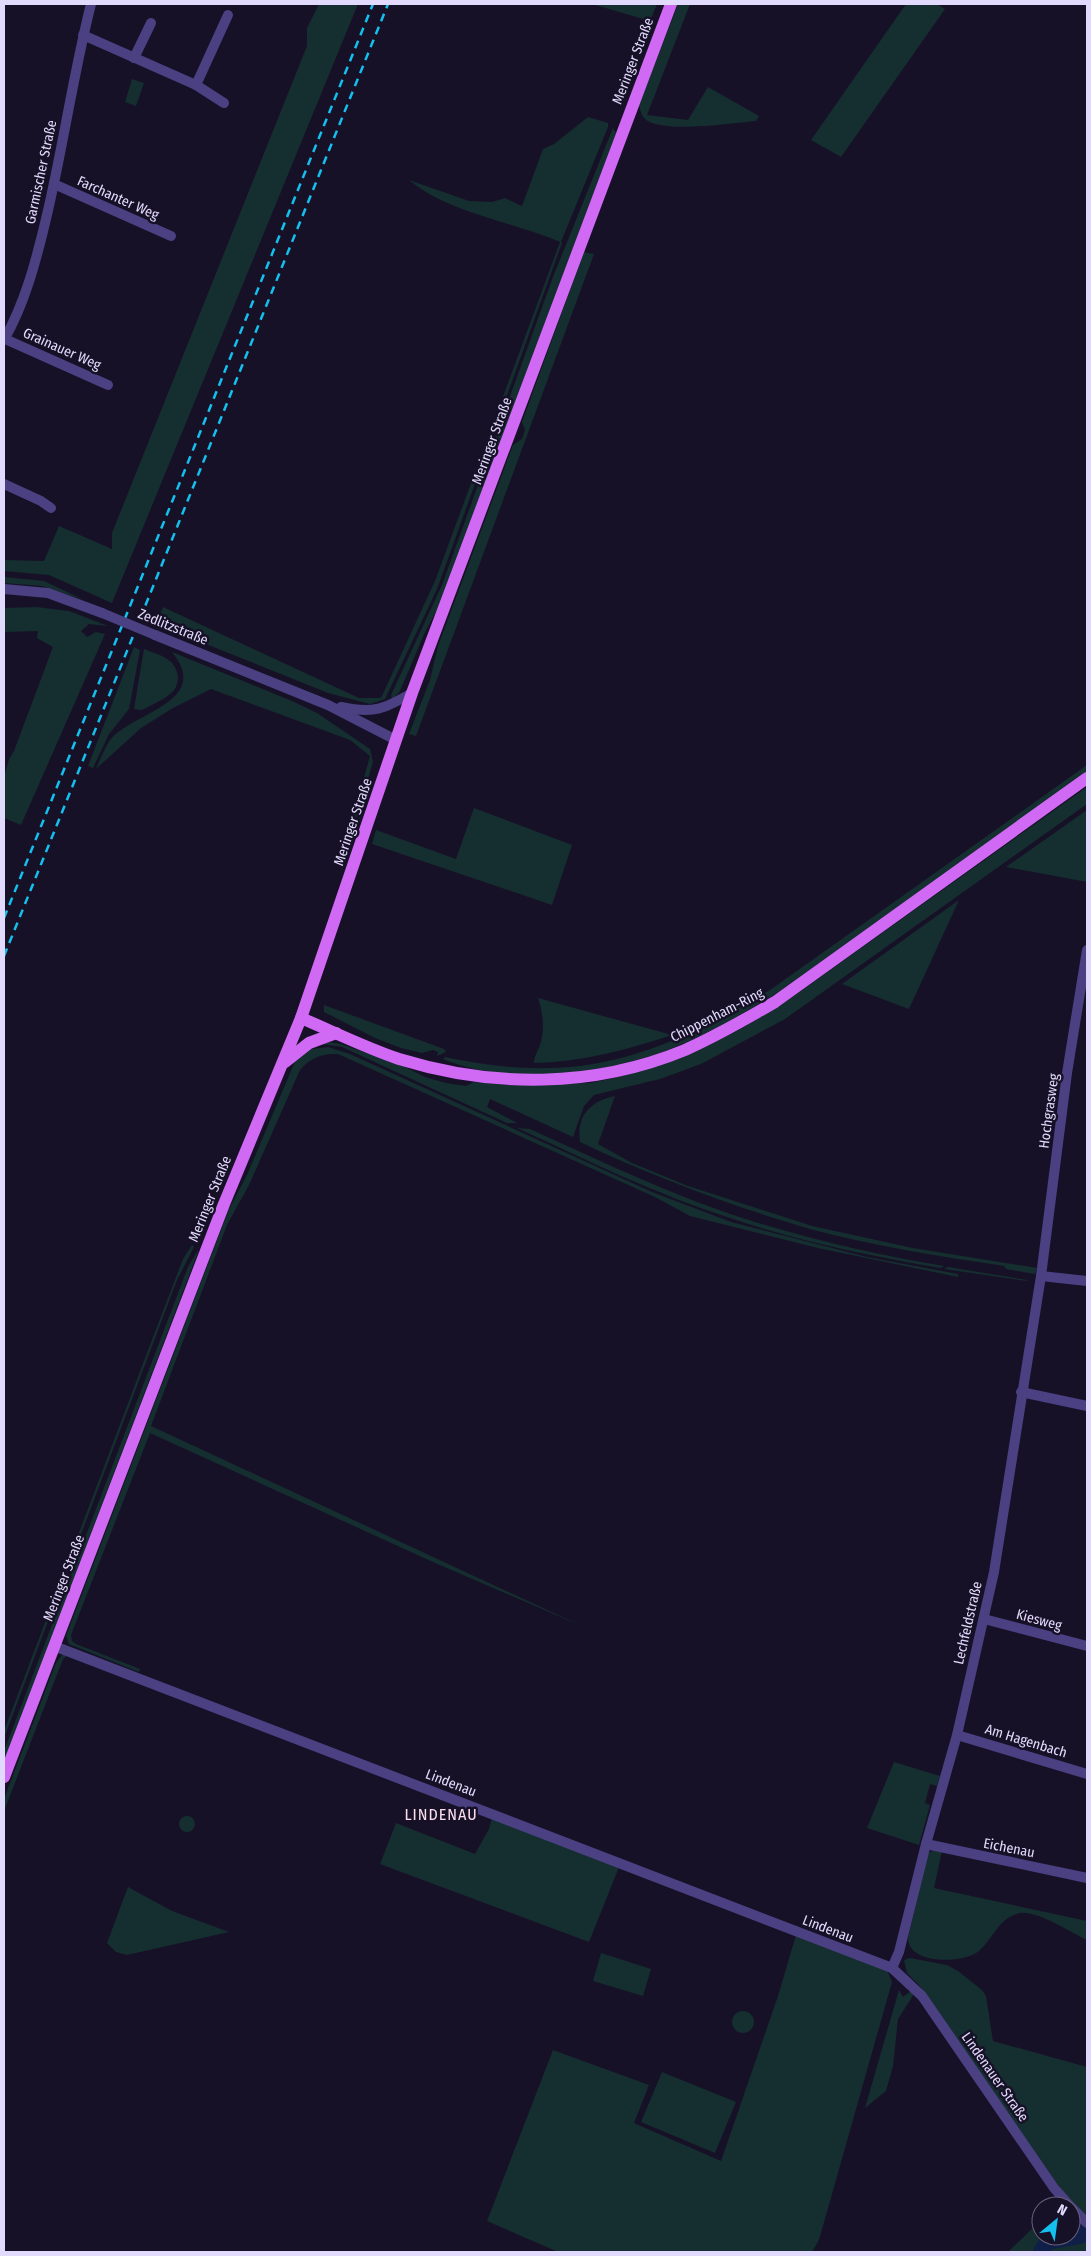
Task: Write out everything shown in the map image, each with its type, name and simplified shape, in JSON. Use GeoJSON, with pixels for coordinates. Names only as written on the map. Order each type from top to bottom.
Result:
{"type":"FeatureCollection","features":[{"type":"Feature","properties":{"kind":"main road","name":"Meringer Straße"},"geometry":{"type":"LineString","coordinates":[[4,1777],[203,1257],[301,1018],[412,693],[671,4]]}},
{"type":"Feature","properties":{"kind":"main road","name":"Chippenham-Ring"},"geometry":{"type":"LineString","coordinates":[[301,1018],[398,1058],[473,1076],[519,1081],[567,1080],[635,1067],[684,1050],[728,1029],[775,1002],[1087,778]]}},
{"type":"Feature","properties":{"kind":"main road"},"geometry":{"type":"LineString","coordinates":[[282,1066],[309,1042],[336,1033]]}},
{"type":"Feature","properties":{"kind":"street","name":"Garmischer Straße"},"geometry":{"type":"LineString","coordinates":[[5,337],[36,259],[54,184],[83,35],[91,4]]}},
{"type":"Feature","properties":{"kind":"street"},"geometry":{"type":"LineString","coordinates":[[196,85],[228,15]]}},
{"type":"Feature","properties":{"kind":"street"},"geometry":{"type":"LineString","coordinates":[[134,58],[151,23]]}},
{"type":"Feature","properties":{"kind":"street"},"geometry":{"type":"LineString","coordinates":[[83,35],[196,85],[224,103]]}},
{"type":"Feature","properties":{"kind":"street","name":"Farchanter Weg"},"geometry":{"type":"LineString","coordinates":[[54,184],[171,236]]}},
{"type":"Feature","properties":{"kind":"street","name":"Grainauer Weg"},"geometry":{"type":"LineString","coordinates":[[5,337],[108,385]]}},
{"type":"Feature","properties":{"kind":"street"},"geometry":{"type":"LineString","coordinates":[[4,484],[41,501],[51,508]]}},
{"type":"Feature","properties":{"kind":"street","name":"Zedlitzstraße"},"geometry":{"type":"LineString","coordinates":[[4,589],[48,593],[102,613],[328,705],[396,740]]}},
{"type":"Feature","properties":{"kind":"street","name":"Zedlitzstraße"},"geometry":{"type":"LineString","coordinates":[[328,705],[361,711],[379,710],[412,693]]}},
{"type":"Feature","properties":{"kind":"street","name":"Hochgrasweg"},"geometry":{"type":"LineString","coordinates":[[1041,1276],[1068,1073],[1087,950]]}},
{"type":"Feature","properties":{"kind":"street"},"geometry":{"type":"LineString","coordinates":[[1041,1276],[1087,1281]]}},
{"type":"Feature","properties":{"kind":"street","name":"Lechfeldstraße"},"geometry":{"type":"LineString","coordinates":[[892,1968],[899,1952],[984,1619],[1041,1276]]}},
{"type":"Feature","properties":{"kind":"street"},"geometry":{"type":"LineString","coordinates":[[1022,1392],[1087,1406]]}},
{"type":"Feature","properties":{"kind":"street","name":"Kiesweg"},"geometry":{"type":"LineString","coordinates":[[984,1619],[1087,1646]]}},
{"type":"Feature","properties":{"kind":"street","name":"Lindenau"},"geometry":{"type":"LineString","coordinates":[[54,1646],[892,1968]]}},
{"type":"Feature","properties":{"kind":"street","name":"Am Hagenbach"},"geometry":{"type":"LineString","coordinates":[[956,1734],[1087,1774]]}},
{"type":"Feature","properties":{"kind":"street","name":"Eichenau"},"geometry":{"type":"LineString","coordinates":[[926,1844],[1087,1878]]}},
{"type":"Feature","properties":{"kind":"street","name":"Lindenauer Straße"},"geometry":{"type":"LineString","coordinates":[[892,1968],[922,1996],[1061,2196]]}},
{"type":"Feature","properties":{"kind":"green space"},"geometry":{"type":"Polygon","coordinates":[[[319,4],[358,4],[112,603],[49,575],[4,571],[4,560],[44,561],[59,526],[112,549],[112,533],[307,46],[307,28],[319,4]]]}},
{"type":"Feature","properties":{"kind":"green space"},"geometry":{"type":"Polygon","coordinates":[[[592,4],[657,4],[650,21],[592,4]]]}},
{"type":"Feature","properties":{"kind":"green space"},"geometry":{"type":"Polygon","coordinates":[[[678,4],[690,4],[647,115],[688,120],[708,87],[759,116],[756,121],[681,127],[666,126],[645,119],[639,105],[678,4]]]}},
{"type":"Feature","properties":{"kind":"green space"},"geometry":{"type":"Polygon","coordinates":[[[906,4],[937,4],[945,9],[841,157],[811,140],[906,4]]]}},
{"type":"Feature","properties":{"kind":"green space"},"geometry":{"type":"Polygon","coordinates":[[[132,79],[144,83],[136,106],[125,102],[132,79]]]}},
{"type":"Feature","properties":{"kind":"green space"},"geometry":{"type":"Polygon","coordinates":[[[588,117],[608,123],[608,127],[561,242],[437,589],[385,699],[370,704],[328,693],[156,624],[163,607],[359,698],[381,698],[435,581],[560,242],[462,209],[443,201],[409,180],[469,201],[492,202],[505,198],[522,206],[543,149],[554,144],[588,117]]]}},
{"type":"Feature","properties":{"kind":"green space"},"geometry":{"type":"Polygon","coordinates":[[[613,128],[616,133],[443,599],[425,632],[400,691],[392,700],[391,695],[442,585],[553,277],[613,128]]]}},
{"type":"Feature","properties":{"kind":"green space"},"geometry":{"type":"Polygon","coordinates":[[[584,252],[594,254],[416,736],[409,734],[430,680],[438,646],[513,445],[522,439],[525,430],[522,422],[584,252]]]}},
{"type":"Feature","properties":{"kind":"green space"},"geometry":{"type":"Polygon","coordinates":[[[4,577],[44,581],[84,600],[42,586],[4,583],[4,577]]]}},
{"type":"Feature","properties":{"kind":"green space"},"geometry":{"type":"Polygon","coordinates":[[[36,607],[69,611],[108,626],[89,624],[81,631],[87,637],[96,632],[105,634],[21,825],[4,818],[4,777],[9,759],[14,751],[53,647],[37,638],[38,631],[4,632],[4,608],[36,607]]]}},
{"type":"Feature","properties":{"kind":"green space"},"geometry":{"type":"Polygon","coordinates":[[[134,647],[140,650],[129,709],[109,734],[93,768],[88,766],[134,647]]]}},
{"type":"Feature","properties":{"kind":"green space"},"geometry":{"type":"Polygon","coordinates":[[[144,649],[161,655],[170,661],[177,671],[178,682],[167,696],[142,710],[134,709],[144,649]]]}},
{"type":"Feature","properties":{"kind":"green space"},"geometry":{"type":"Polygon","coordinates":[[[172,652],[317,713],[370,749],[373,762],[344,858],[341,860],[370,756],[350,740],[211,689],[173,708],[141,728],[96,769],[113,736],[169,701],[179,692],[183,681],[181,668],[172,652]]]}},
{"type":"Feature","properties":{"kind":"green space"},"geometry":{"type":"Polygon","coordinates":[[[1087,765],[1087,772],[780,991],[729,1021],[689,1041],[621,1064],[559,1074],[528,1075],[498,1073],[469,1068],[443,1059],[445,1057],[483,1064],[522,1068],[577,1066],[635,1054],[691,1032],[745,1005],[770,990],[1087,765]]]}},
{"type":"Feature","properties":{"kind":"green space"},"geometry":{"type":"Polygon","coordinates":[[[1087,787],[1087,804],[785,1019],[701,1064],[660,1079],[594,1095],[584,1106],[573,1137],[490,1099],[487,1107],[517,1123],[507,1123],[342,1047],[322,1044],[328,1042],[341,1044],[405,1067],[425,1077],[466,1086],[474,1082],[511,1085],[590,1083],[619,1077],[696,1052],[744,1027],[791,998],[1087,787]]]}},
{"type":"Feature","properties":{"kind":"green space"},"geometry":{"type":"Polygon","coordinates":[[[474,808],[572,845],[552,905],[372,844],[376,830],[456,859],[474,808]]]}},
{"type":"Feature","properties":{"kind":"green space"},"geometry":{"type":"Polygon","coordinates":[[[1087,810],[1087,882],[1006,867],[1087,810]]]}},
{"type":"Feature","properties":{"kind":"green space"},"geometry":{"type":"Polygon","coordinates":[[[959,900],[909,1009],[842,984],[959,900]]]}},
{"type":"Feature","properties":{"kind":"green space"},"geometry":{"type":"Polygon","coordinates":[[[538,998],[672,1035],[638,1046],[586,1058],[534,1063],[542,1039],[543,1027],[538,998]]]}},
{"type":"Feature","properties":{"kind":"green space"},"geometry":{"type":"Polygon","coordinates":[[[324,1005],[444,1049],[446,1052],[437,1056],[438,1052],[433,1050],[422,1053],[401,1048],[375,1038],[324,1012],[324,1005]]]}},
{"type":"Feature","properties":{"kind":"green space"},"geometry":{"type":"Polygon","coordinates":[[[310,1046],[312,1049],[328,1047],[350,1054],[652,1192],[731,1222],[867,1257],[958,1274],[958,1277],[818,1248],[690,1216],[655,1197],[338,1054],[327,1054],[317,1057],[300,1070],[249,1185],[227,1225],[151,1426],[584,1627],[433,1562],[150,1433],[71,1635],[72,1641],[76,1644],[140,1669],[139,1672],[69,1644],[66,1636],[229,1209],[247,1175],[296,1059],[310,1046]]]}},
{"type":"Feature","properties":{"kind":"green space"},"geometry":{"type":"Polygon","coordinates":[[[615,1096],[598,1144],[632,1163],[688,1186],[812,1226],[913,1248],[1037,1268],[1035,1274],[1006,1269],[1004,1266],[882,1246],[810,1229],[751,1211],[693,1190],[580,1142],[580,1124],[587,1111],[606,1098],[615,1096]]]}},
{"type":"Feature","properties":{"kind":"green space"},"geometry":{"type":"Polygon","coordinates":[[[517,1128],[530,1129],[676,1194],[727,1213],[788,1232],[850,1248],[944,1266],[941,1268],[834,1247],[730,1218],[649,1188],[517,1128]]]}},
{"type":"Feature","properties":{"kind":"green space"},"geometry":{"type":"Polygon","coordinates":[[[192,1245],[194,1247],[177,1280],[4,1738],[4,1731],[150,1345],[183,1259],[192,1245]]]}},
{"type":"Feature","properties":{"kind":"green space"},"geometry":{"type":"Polygon","coordinates":[[[198,1250],[4,1762],[4,1751],[188,1267],[198,1250]]]}},
{"type":"Feature","properties":{"kind":"green space"},"geometry":{"type":"Polygon","coordinates":[[[948,1267],[1027,1280],[1027,1281],[944,1269],[948,1267]]]}},
{"type":"Feature","properties":{"kind":"green space"},"geometry":{"type":"Polygon","coordinates":[[[63,1654],[67,1656],[63,1659],[4,1811],[4,1799],[56,1663],[63,1654]]]}},
{"type":"Feature","properties":{"kind":"green space"},"geometry":{"type":"Polygon","coordinates":[[[894,1762],[940,1776],[937,1786],[930,1784],[925,1803],[930,1805],[919,1845],[867,1828],[894,1762]]]}},
{"type":"Feature","properties":{"kind":"green space"},"geometry":{"type":"Polygon","coordinates":[[[187,1816],[193,1818],[195,1824],[193,1830],[187,1832],[181,1830],[179,1824],[181,1818],[187,1816]]]}},
{"type":"Feature","properties":{"kind":"green space"},"geometry":{"type":"Polygon","coordinates":[[[492,1818],[619,1867],[589,1942],[380,1864],[396,1823],[475,1854],[489,1829],[492,1818]]]}},
{"type":"Feature","properties":{"kind":"green space"},"geometry":{"type":"Polygon","coordinates":[[[934,1850],[942,1851],[934,1888],[1087,1921],[1087,1940],[1045,1918],[1020,1913],[1006,1919],[984,1946],[971,1955],[950,1960],[937,1960],[917,1953],[910,1947],[908,1938],[928,1853],[934,1850]]]}},
{"type":"Feature","properties":{"kind":"green space"},"geometry":{"type":"Polygon","coordinates":[[[128,1887],[172,1911],[229,1932],[127,1955],[116,1952],[107,1943],[128,1887]]]}},
{"type":"Feature","properties":{"kind":"green space"},"geometry":{"type":"Polygon","coordinates":[[[796,1935],[887,1970],[892,1982],[819,2240],[812,2252],[558,2252],[487,2221],[553,2050],[649,2085],[634,2123],[721,2161],[778,1996],[796,1935]]]}},
{"type":"Feature","properties":{"kind":"green space"},"geometry":{"type":"Polygon","coordinates":[[[601,1953],[651,1969],[643,1996],[593,1981],[601,1953]]]}},
{"type":"Feature","properties":{"kind":"green space"},"geometry":{"type":"Polygon","coordinates":[[[910,1958],[947,1965],[958,1971],[982,1990],[986,1996],[993,2041],[1087,2067],[1087,2218],[1081,2213],[1081,2196],[1067,2196],[1058,2185],[919,1985],[907,1973],[904,1960],[910,1958]]]}},
{"type":"Feature","properties":{"kind":"green space"},"geometry":{"type":"Polygon","coordinates":[[[899,1990],[903,1997],[911,1991],[914,1994],[898,2019],[893,2066],[886,2091],[865,2108],[899,1990]]]}},
{"type":"Feature","properties":{"kind":"green space"},"geometry":{"type":"Polygon","coordinates":[[[743,2011],[751,2014],[754,2022],[751,2030],[743,2033],[735,2030],[732,2022],[735,2014],[743,2011]]]}},
{"type":"Feature","properties":{"kind":"green space"},"geometry":{"type":"Polygon","coordinates":[[[662,2072],[736,2102],[715,2153],[641,2122],[662,2072]]]}},
{"type":"Feature","properties":{"kind":"green space"},"geometry":{"type":"Polygon","coordinates":[[[1081,2222],[1087,2228],[1087,2252],[1008,2252],[1031,2230],[1031,2246],[1081,2246],[1081,2222]]]}},
{"type":"Feature","properties":{"kind":"waterway"},"geometry":{"type":"LineString","coordinates":[[1041,2252],[1047,2242],[1080,2236],[1087,2229]]}},
{"type":"Feature","properties":{"kind":"railway"},"geometry":{"type":"LineString","coordinates":[[4,918],[373,4]]}},
{"type":"Feature","properties":{"kind":"railway"},"geometry":{"type":"LineString","coordinates":[[4,956],[388,4]]}},
{"type":"Feature","properties":{"kind":"district","name":"LINDENAU"},"geometry":{"type":"Point","coordinates":[441,1814]}}]}
